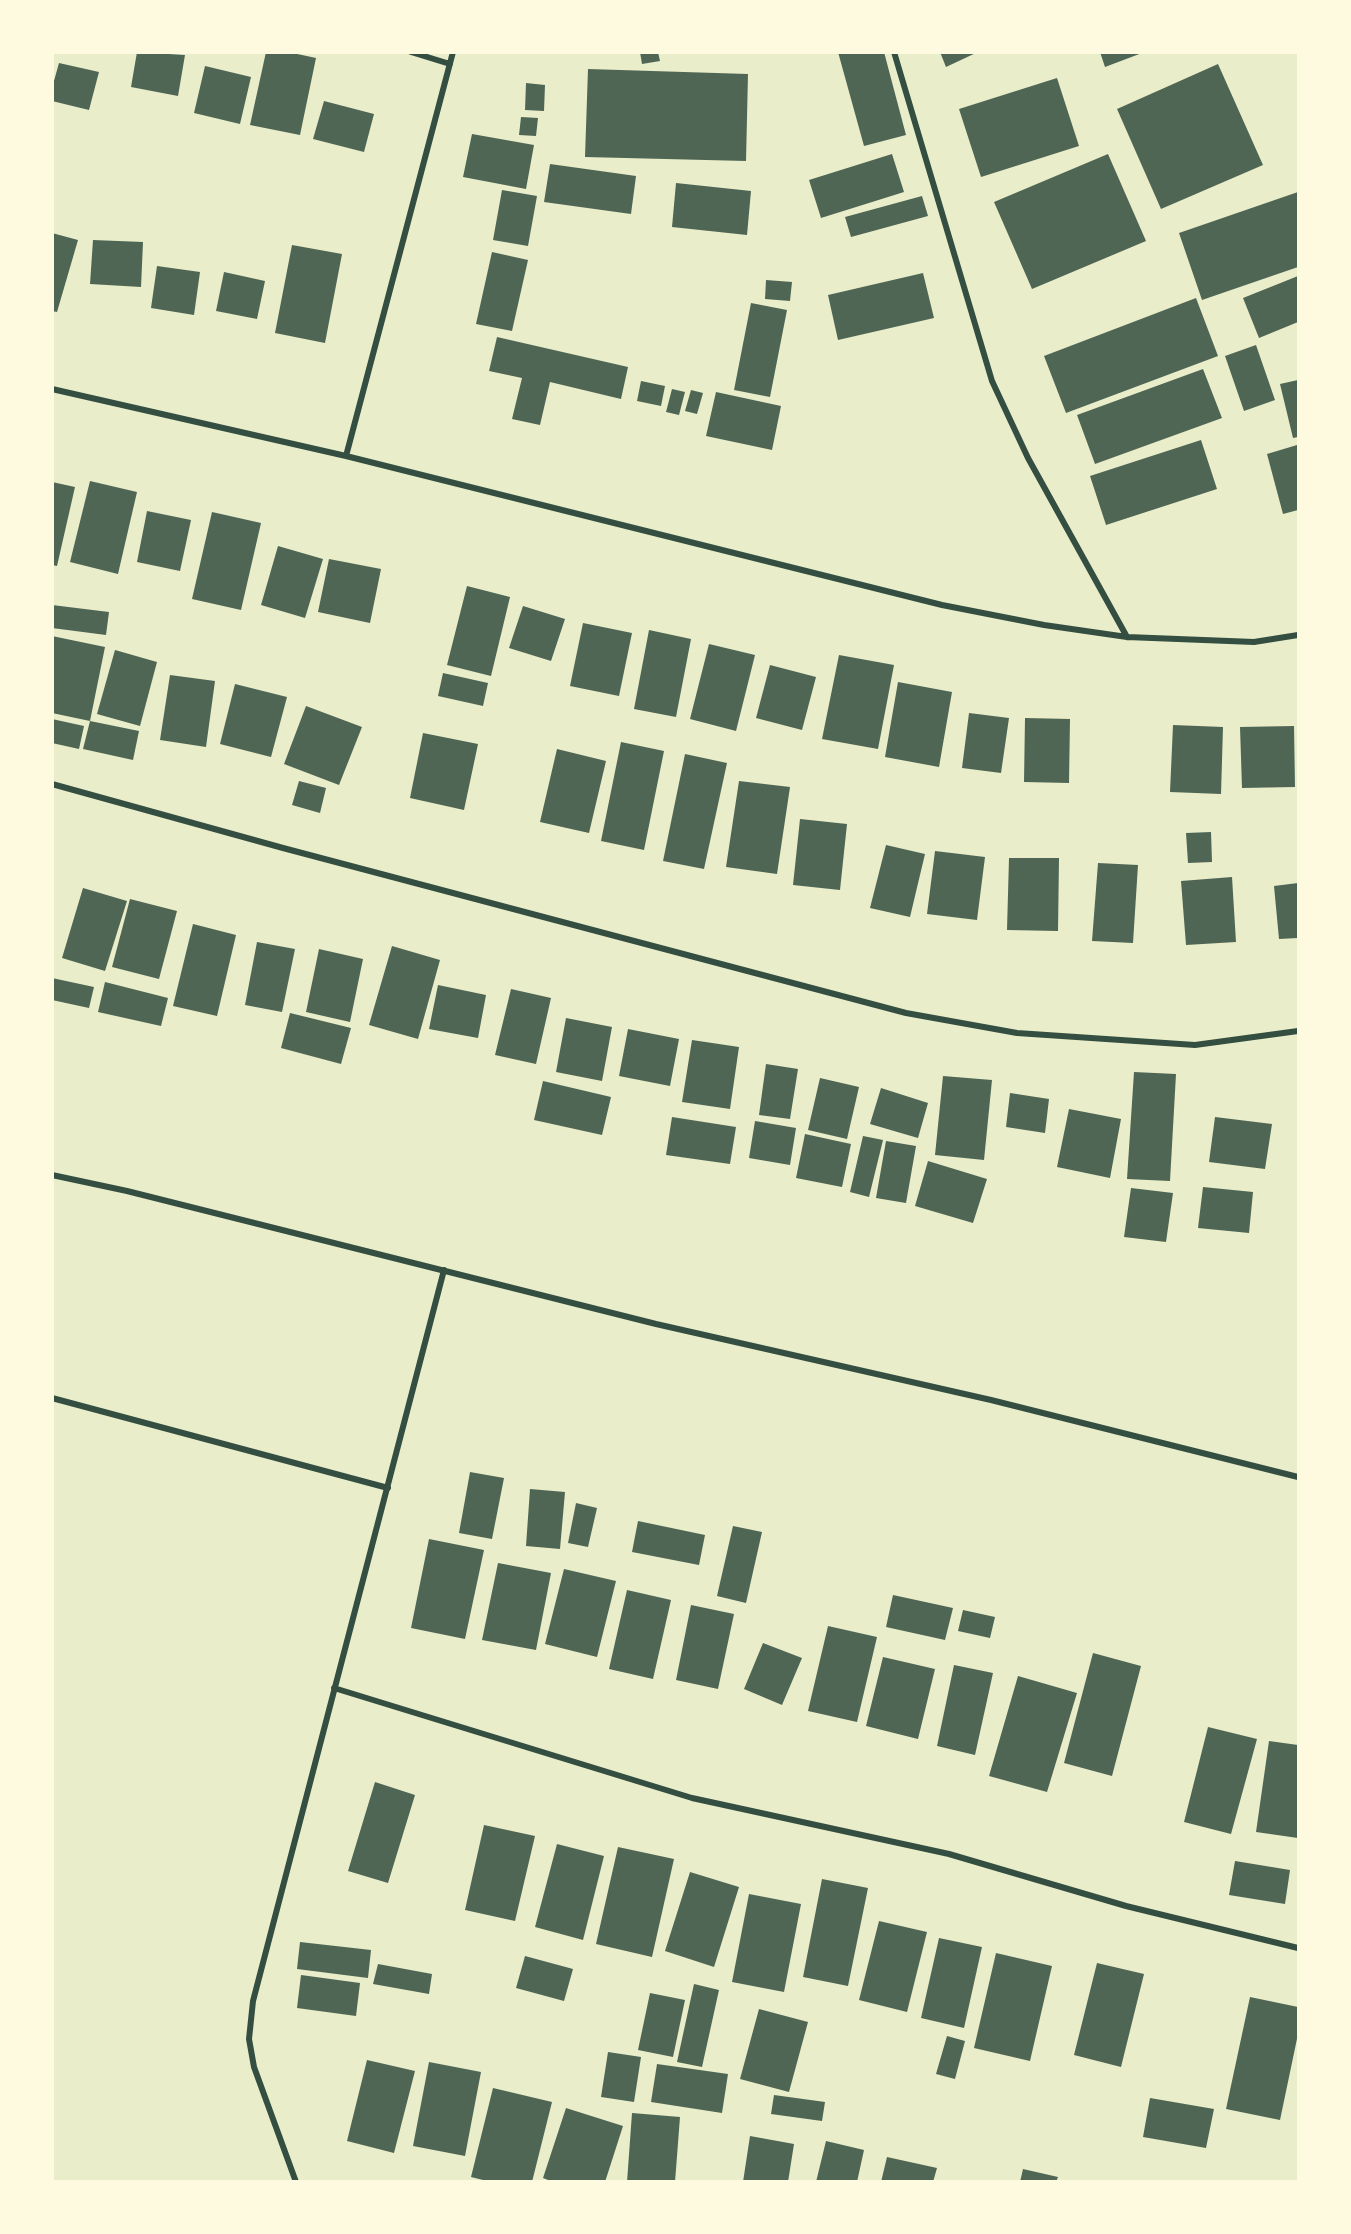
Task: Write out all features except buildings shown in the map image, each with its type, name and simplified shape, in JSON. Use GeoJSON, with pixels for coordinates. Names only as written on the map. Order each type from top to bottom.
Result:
{"type":"FeatureCollection","features":[{"type":"Feature","properties":{"kind":"street"},"geometry":{"type":"LineString","coordinates":[[411,52],[450,64]]}},
{"type":"Feature","properties":{"kind":"street"},"geometry":{"type":"LineString","coordinates":[[346,456],[453,52]]}},
{"type":"Feature","properties":{"kind":"street"},"geometry":{"type":"LineString","coordinates":[[894,52],[992,381],[1028,458],[1127,637]]}},
{"type":"Feature","properties":{"kind":"street"},"geometry":{"type":"LineString","coordinates":[[52,388],[346,456],[942,605],[1044,625],[1127,637],[1254,642],[1299,635]]}},
{"type":"Feature","properties":{"kind":"street"},"geometry":{"type":"LineString","coordinates":[[52,784],[283,848],[906,1013],[1017,1033],[1195,1045],[1299,1031]]}},
{"type":"Feature","properties":{"kind":"street"},"geometry":{"type":"LineString","coordinates":[[52,1175],[127,1191],[656,1324],[991,1400],[1299,1477]]}},
{"type":"Feature","properties":{"kind":"street"},"geometry":{"type":"LineString","coordinates":[[296,2181],[254,2067],[249,2039],[253,2001],[444,1270]]}},
{"type":"Feature","properties":{"kind":"street"},"geometry":{"type":"LineString","coordinates":[[52,1398],[388,1488]]}},
{"type":"Feature","properties":{"kind":"street"},"geometry":{"type":"LineString","coordinates":[[334,1688],[692,1798],[949,1854],[1126,1906],[1299,1948]]}}]}
